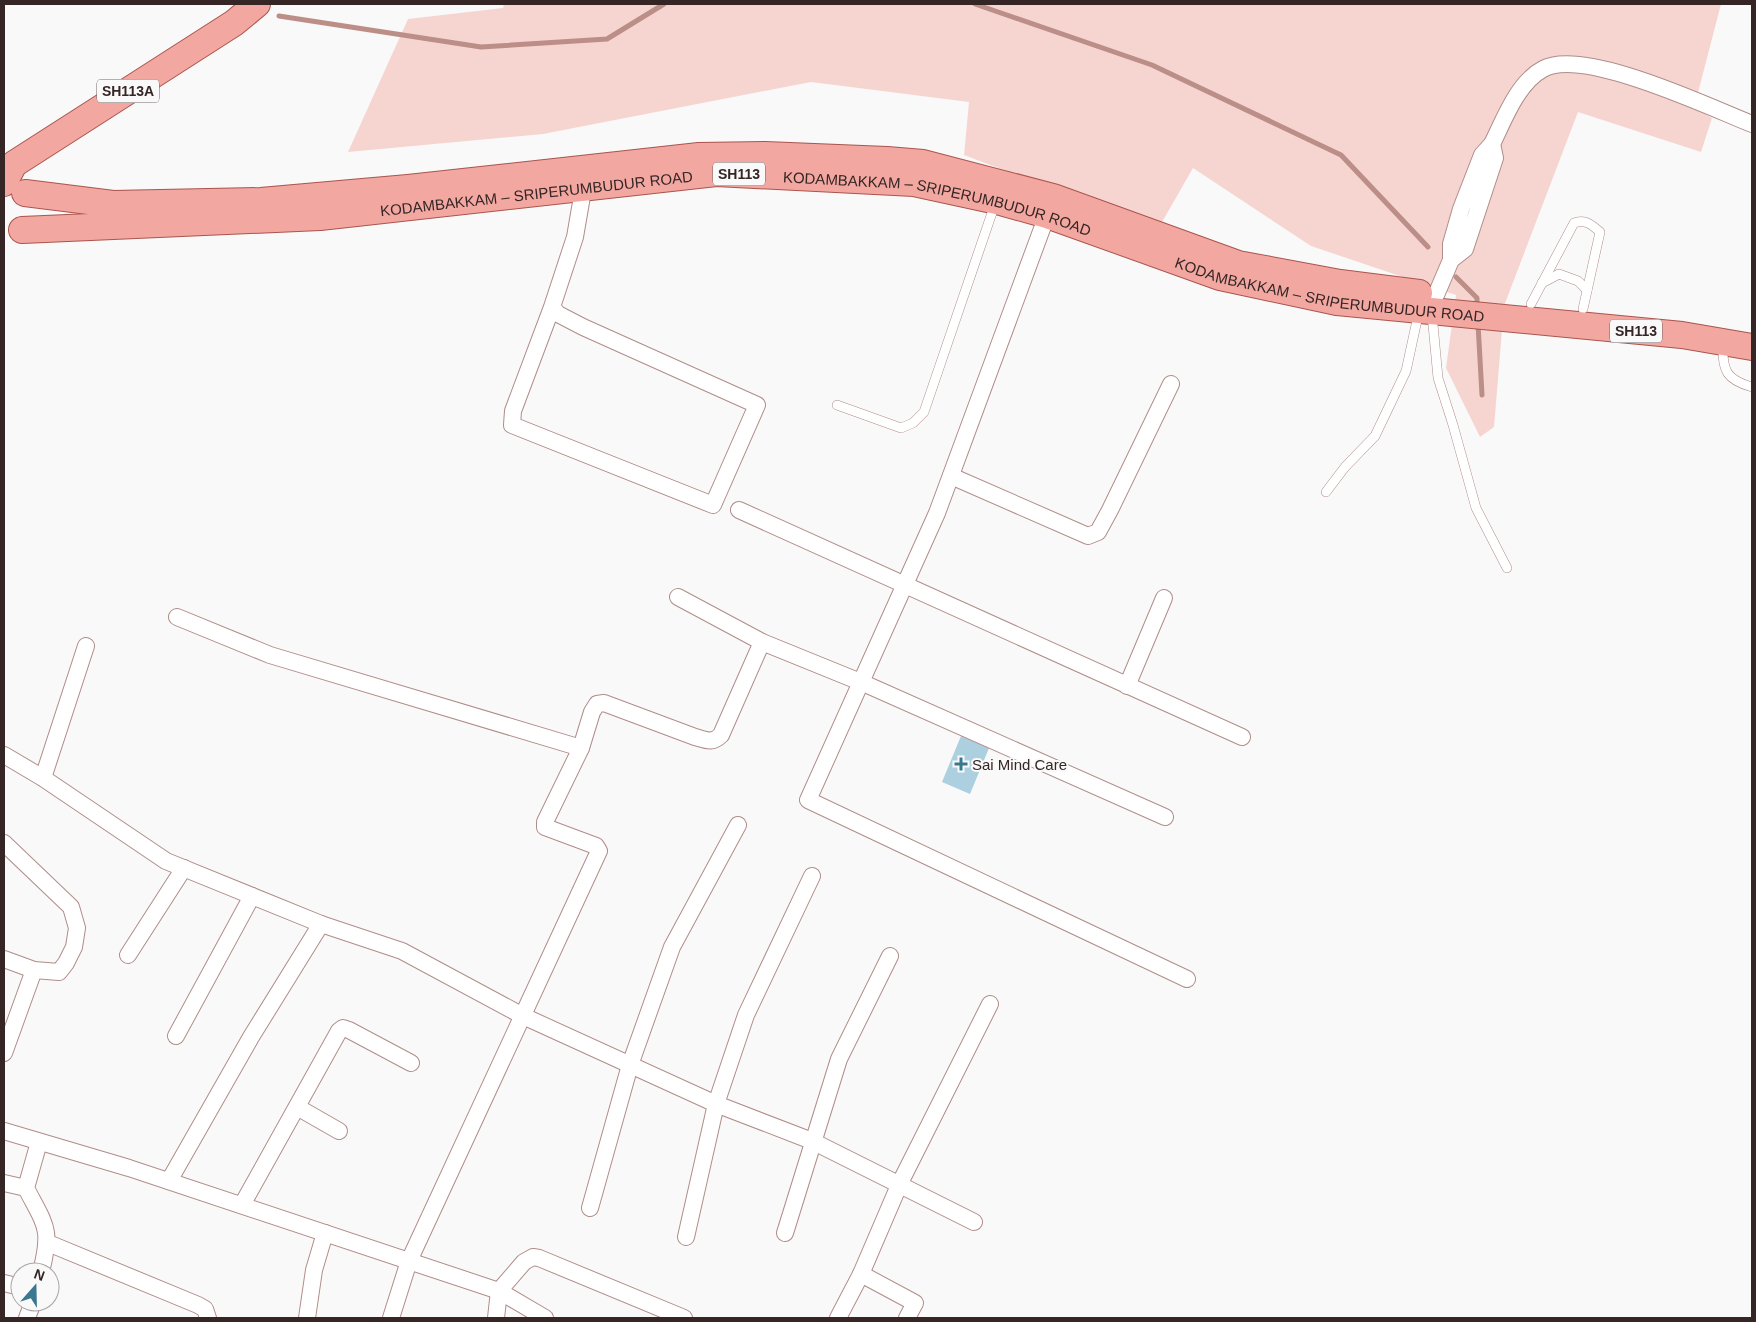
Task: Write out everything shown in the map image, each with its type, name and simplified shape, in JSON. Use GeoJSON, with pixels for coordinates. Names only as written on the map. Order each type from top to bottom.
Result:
{"type":"FeatureCollection","features":[{"type":"Feature","properties":{"kind":"main road","name":"SH113A"},"geometry":{"type":"LineString","coordinates":[[11,186],[14,164],[234,23],[257,4]]}},
{"type":"Feature","properties":{"kind":"main road","name":"KODAMBAKKAM – SRIPERUMBUDUR ROAD"},"geometry":{"type":"LineString","coordinates":[[13,234],[320,217],[585,178],[699,156],[765,155],[887,160],[923,163],[1050,206],[1220,277],[1337,302],[1434,305],[1585,299],[1752,329]]}},
{"type":"Feature","properties":{"kind":"main road","name":"KODAMBAKKAM – SRIPERUMBUDUR ROAD"},"geometry":{"type":"LineString","coordinates":[[11,186],[113,204],[261,201],[585,178],[716,173],[914,183],[996,201],[1050,206]]}},
{"type":"Feature","properties":{"kind":"main road","name":"KODAMBAKKAM – SRIPERUMBUDUR ROAD"},"geometry":{"type":"LineString","coordinates":[[11,186],[31,208],[30,218],[13,234]]}},
{"type":"Feature","properties":{"kind":"main road","name":"KODAMBAKKAM – SRIPERUMBUDUR ROAD"},"geometry":{"type":"LineString","coordinates":[[1528,302],[1682,335],[1752,347]]}},
{"type":"Feature","properties":{"kind":"street"},"geometry":{"type":"LineString","coordinates":[[1434,305],[1451,260],[1450,244],[1468,212],[1482,154],[1492,144],[1509,109],[1525,85],[1542,69],[1559,63],[1598,68],[1633,77],[1752,124]]}},
{"type":"Feature","properties":{"kind":"street"},"geometry":{"type":"LineString","coordinates":[[552,307],[558,314],[583,327],[758,405],[713,505],[512,425],[513,411],[552,307],[575,238],[585,178]]}},
{"type":"Feature","properties":{"kind":"street"},"geometry":{"type":"LineString","coordinates":[[1050,206],[937,513],[808,800],[1188,979]]}},
{"type":"Feature","properties":{"kind":"street"},"geometry":{"type":"LineString","coordinates":[[951,476],[1088,536],[1098,532],[1171,384]]}},
{"type":"Feature","properties":{"kind":"street"},"geometry":{"type":"LineString","coordinates":[[739,510],[1242,737]]}},
{"type":"Feature","properties":{"kind":"street"},"geometry":{"type":"LineString","coordinates":[[678,597],[762,642],[862,683],[1165,817]]}},
{"type":"Feature","properties":{"kind":"street"},"geometry":{"type":"LineString","coordinates":[[1127,686],[1164,598]]}},
{"type":"Feature","properties":{"kind":"street"},"geometry":{"type":"LineString","coordinates":[[178,617],[270,655],[581,748]]}},
{"type":"Feature","properties":{"kind":"street"},"geometry":{"type":"LineString","coordinates":[[391,1318],[409,1261],[599,851],[596,846],[545,827],[548,812],[581,748],[592,712],[597,704],[604,703],[710,742],[716,740],[721,735],[762,642]]}},
{"type":"Feature","properties":{"kind":"street"},"geometry":{"type":"LineString","coordinates":[[43,778],[86,646]]}},
{"type":"Feature","properties":{"kind":"street"},"geometry":{"type":"LineString","coordinates":[[5,760],[43,778],[166,861],[321,924],[402,951],[523,1016],[716,1104],[812,1141],[900,1183],[974,1222]]}},
{"type":"Feature","properties":{"kind":"street"},"geometry":{"type":"LineString","coordinates":[[590,1208],[630,1064],[672,947],[738,825]]}},
{"type":"Feature","properties":{"kind":"street"},"geometry":{"type":"LineString","coordinates":[[4,843],[71,907],[77,928],[74,947],[59,972],[34,970],[4,959]]}},
{"type":"Feature","properties":{"kind":"street"},"geometry":{"type":"LineString","coordinates":[[128,955],[184,868]]}},
{"type":"Feature","properties":{"kind":"street"},"geometry":{"type":"LineString","coordinates":[[686,1237],[716,1104],[746,1015],[812,876]]}},
{"type":"Feature","properties":{"kind":"street"},"geometry":{"type":"LineString","coordinates":[[176,1036],[252,896]]}},
{"type":"Feature","properties":{"kind":"street"},"geometry":{"type":"LineString","coordinates":[[169,1181],[251,1037],[321,924]]}},
{"type":"Feature","properties":{"kind":"street"},"geometry":{"type":"LineString","coordinates":[[785,1233],[839,1059],[890,956]]}},
{"type":"Feature","properties":{"kind":"street"},"geometry":{"type":"LineString","coordinates":[[4,1053],[34,970]]}},
{"type":"Feature","properties":{"kind":"street"},"geometry":{"type":"LineString","coordinates":[[838,1318],[861,1274],[900,1183],[990,1004]]}},
{"type":"Feature","properties":{"kind":"street"},"geometry":{"type":"LineString","coordinates":[[242,1205],[339,1031],[343,1028],[412,1063]]}},
{"type":"Feature","properties":{"kind":"street"},"geometry":{"type":"LineString","coordinates":[[297,1106],[339,1131]]}},
{"type":"Feature","properties":{"kind":"street"},"geometry":{"type":"LineString","coordinates":[[4,1131],[169,1181],[500,1291],[545,1318]]}},
{"type":"Feature","properties":{"kind":"street"},"geometry":{"type":"LineString","coordinates":[[39,1142],[26,1188],[46,1226],[48,1244],[44,1262]]}},
{"type":"Feature","properties":{"kind":"street"},"geometry":{"type":"LineString","coordinates":[[4,1183],[26,1188]]}},
{"type":"Feature","properties":{"kind":"street"},"geometry":{"type":"LineString","coordinates":[[307,1318],[314,1270],[325,1233]]}},
{"type":"Feature","properties":{"kind":"street"},"geometry":{"type":"LineString","coordinates":[[48,1244],[198,1305],[205,1309],[208,1318]]}},
{"type":"Feature","properties":{"kind":"street"},"geometry":{"type":"LineString","coordinates":[[496,1318],[500,1291],[524,1262],[533,1257],[540,1258],[684,1318]]}},
{"type":"Feature","properties":{"kind":"street"},"geometry":{"type":"LineString","coordinates":[[861,1274],[915,1303],[907,1318]]}},
{"type":"Feature","properties":{"kind":"lane"},"geometry":{"type":"LineString","coordinates":[[836,406],[901,428],[913,424],[924,412],[996,201]]}},
{"type":"Feature","properties":{"kind":"lane"},"geometry":{"type":"LineString","coordinates":[[1528,302],[1574,223],[1581,220],[1591,224],[1600,232],[1585,299]]}},
{"type":"Feature","properties":{"kind":"lane"},"geometry":{"type":"LineString","coordinates":[[1326,492],[1345,467],[1375,436],[1406,371],[1434,305]]}},
{"type":"Feature","properties":{"kind":"lane"},"geometry":{"type":"LineString","coordinates":[[1434,305],[1438,378],[1454,424],[1476,508],[1507,568]]}},
{"type":"Feature","properties":{"kind":"lane"},"geometry":{"type":"LineString","coordinates":[[1724,342],[1723,359],[1730,377],[1738,383],[1752,387]]}},
{"type":"Feature","properties":{"kind":"shaded area"},"geometry":{"type":"Polygon","coordinates":[[[504,4],[1721,4],[1694,108],[1712,118],[1701,152],[1578,112],[1504,306],[1494,427],[1480,437],[1446,368],[1456,295],[1311,246],[1193,168],[1158,229],[964,155],[969,102],[811,82],[543,134],[348,152],[408,19],[503,8],[504,4]]]}},
{"type":"Feature","properties":{"kind":"building"},"geometry":{"type":"Polygon","coordinates":[[[961,736],[989,748],[970,794],[942,782],[961,736]]]}},
{"type":"Feature","properties":{"kind":"waterway"},"geometry":{"type":"LineString","coordinates":[[279,16],[481,47],[607,39],[664,4]]}},
{"type":"Feature","properties":{"kind":"waterway"},"geometry":{"type":"LineString","coordinates":[[975,4],[1152,65],[1341,155],[1428,247]]}},
{"type":"Feature","properties":{"kind":"waterway"},"geometry":{"type":"LineString","coordinates":[[1456,277],[1477,298],[1477,308]]}},
{"type":"Feature","properties":{"kind":"waterway"},"geometry":{"type":"LineString","coordinates":[[1478,324],[1482,395]]}},
{"type":"Feature","properties":{"kind":"place","name":"Sai Mind Care"},"geometry":{"type":"Point","coordinates":[961,764]}}]}
